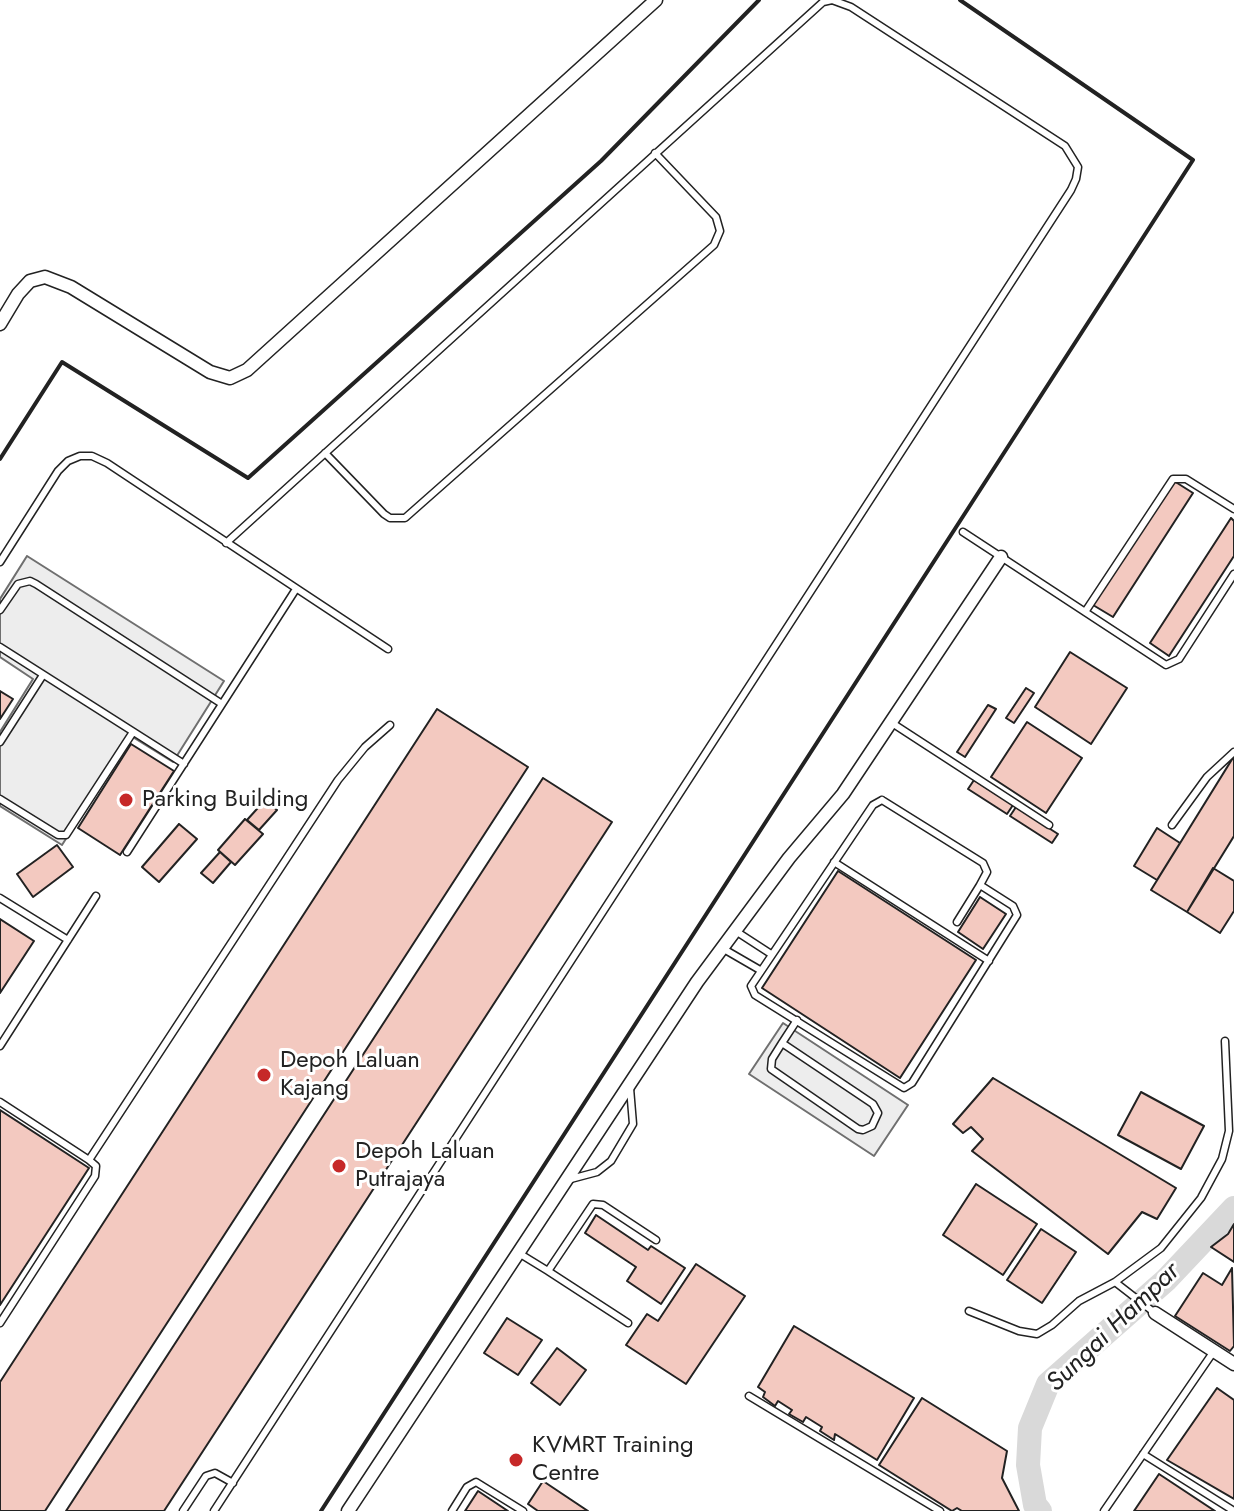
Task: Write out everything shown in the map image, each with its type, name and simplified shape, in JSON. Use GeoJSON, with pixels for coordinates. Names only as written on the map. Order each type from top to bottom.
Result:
{"type":"FeatureCollection","features":[{"type":"Feature","properties":{"kind":"street"},"geometry":{"type":"LineString","coordinates":[[0,324],[18,294],[30,281],[45,277],[71,287],[210,372],[230,378],[247,370],[656,0]]}},
{"type":"Feature","properties":{"kind":"street"},"geometry":{"type":"LineString","coordinates":[[348,1511],[517,1252],[734,930],[843,794],[1001,557]]}},
{"type":"Feature","properties":{"kind":"street"},"geometry":{"type":"LineString","coordinates":[[1155,1313],[1234,1364]]}},
{"type":"Feature","properties":{"kind":"lane"},"geometry":{"type":"LineString","coordinates":[[214,1511],[1071,190],[1078,167],[1065,146],[851,7],[832,0],[823,2],[226,543]]}},
{"type":"Feature","properties":{"kind":"lane"},"geometry":{"type":"LineString","coordinates":[[325,453],[384,514],[390,518],[405,518],[714,245],[720,231],[716,217],[655,153]]}},
{"type":"Feature","properties":{"kind":"lane"},"geometry":{"type":"LineString","coordinates":[[0,562],[58,471],[68,461],[80,456],[92,456],[388,649]]}},
{"type":"Feature","properties":{"kind":"lane"},"geometry":{"type":"LineString","coordinates":[[1085,612],[1173,479],[1186,479],[1234,509]]}},
{"type":"Feature","properties":{"kind":"lane"},"geometry":{"type":"LineString","coordinates":[[963,532],[1162,663],[1171,665],[1179,659],[1234,574]]}},
{"type":"Feature","properties":{"kind":"lane"},"geometry":{"type":"LineString","coordinates":[[0,610],[18,584],[30,581],[222,704]]}},
{"type":"Feature","properties":{"kind":"lane"},"geometry":{"type":"LineString","coordinates":[[127,852],[296,589]]}},
{"type":"Feature","properties":{"kind":"lane"},"geometry":{"type":"LineString","coordinates":[[0,647],[184,764]]}},
{"type":"Feature","properties":{"kind":"lane"},"geometry":{"type":"LineString","coordinates":[[0,742],[43,675]]}},
{"type":"Feature","properties":{"kind":"lane"},"geometry":{"type":"LineString","coordinates":[[892,723],[1049,825]]}},
{"type":"Feature","properties":{"kind":"lane"},"geometry":{"type":"LineString","coordinates":[[89,1160],[338,780],[365,747],[390,725]]}},
{"type":"Feature","properties":{"kind":"lane"},"geometry":{"type":"LineString","coordinates":[[0,799],[58,835],[66,835],[133,732]]}},
{"type":"Feature","properties":{"kind":"lane"},"geometry":{"type":"LineString","coordinates":[[1172,825],[1207,777],[1234,752]]}},
{"type":"Feature","properties":{"kind":"lane"},"geometry":{"type":"LineString","coordinates":[[957,922],[987,872],[983,863],[882,800],[873,805],[760,970],[753,981],[752,991],[899,1086],[909,1087],[1017,915],[1013,906],[980,885]]}},
{"type":"Feature","properties":{"kind":"lane"},"geometry":{"type":"LineString","coordinates":[[834,862],[989,961]]}},
{"type":"Feature","properties":{"kind":"lane"},"geometry":{"type":"LineString","coordinates":[[0,1046],[96,896]]}},
{"type":"Feature","properties":{"kind":"lane"},"geometry":{"type":"LineString","coordinates":[[0,898],[68,940]]}},
{"type":"Feature","properties":{"kind":"lane"},"geometry":{"type":"LineString","coordinates":[[734,930],[771,954]]}},
{"type":"Feature","properties":{"kind":"lane"},"geometry":{"type":"LineString","coordinates":[[722,948],[760,970]]}},
{"type":"Feature","properties":{"kind":"lane"},"geometry":{"type":"LineString","coordinates":[[782,1043],[873,1104],[878,1113],[872,1126],[858,1129],[774,1072],[770,1064],[782,1043],[797,1020]]}},
{"type":"Feature","properties":{"kind":"lane"},"geometry":{"type":"LineString","coordinates":[[969,1311],[1019,1331],[1037,1334],[1079,1301],[1115,1282],[1161,1248],[1201,1198],[1222,1159],[1229,1131],[1225,1041]]}},
{"type":"Feature","properties":{"kind":"lane"},"geometry":{"type":"LineString","coordinates":[[567,1180],[605,1168],[623,1142],[633,1124],[630,1084]]}},
{"type":"Feature","properties":{"kind":"lane"},"geometry":{"type":"LineString","coordinates":[[0,1102],[96,1166],[95,1176],[0,1323]]}},
{"type":"Feature","properties":{"kind":"lane"},"geometry":{"type":"LineString","coordinates":[[548,1271],[593,1204],[603,1205],[656,1240]]}},
{"type":"Feature","properties":{"kind":"lane"},"geometry":{"type":"LineString","coordinates":[[517,1252],[628,1323]]}},
{"type":"Feature","properties":{"kind":"lane"},"geometry":{"type":"LineString","coordinates":[[1115,1282],[1155,1313]]}},
{"type":"Feature","properties":{"kind":"lane"},"geometry":{"type":"LineString","coordinates":[[1104,1511],[1214,1351]]}},
{"type":"Feature","properties":{"kind":"lane"},"geometry":{"type":"LineString","coordinates":[[749,1396],[940,1511]]}},
{"type":"Feature","properties":{"kind":"lane"},"geometry":{"type":"LineString","coordinates":[[1143,1454],[1234,1511]]}},
{"type":"Feature","properties":{"kind":"lane"},"geometry":{"type":"LineString","coordinates":[[183,1511],[206,1476],[215,1473],[233,1483]]}},
{"type":"Feature","properties":{"kind":"lane"},"geometry":{"type":"LineString","coordinates":[[452,1511],[467,1487],[476,1482],[523,1511]]}},
{"type":"Feature","properties":{"kind":"shaded area"},"geometry":{"type":"Polygon","coordinates":[[[27,556],[224,681],[173,762],[131,736],[62,845],[0,806],[0,732],[33,679],[0,657],[0,599],[27,556]]]}},
{"type":"Feature","properties":{"kind":"shaded area"},"geometry":{"type":"Polygon","coordinates":[[[783,1023],[908,1105],[874,1156],[749,1074],[783,1023]]]}},
{"type":"Feature","properties":{"kind":"building"},"geometry":{"type":"Polygon","coordinates":[[[1174,481],[1193,493],[1113,617],[1093,605],[1174,481]]]}},
{"type":"Feature","properties":{"kind":"building"},"geometry":{"type":"Polygon","coordinates":[[[1231,518],[1234,521],[1234,556],[1169,656],[1150,643],[1231,518]]]}},
{"type":"Feature","properties":{"kind":"building"},"geometry":{"type":"Polygon","coordinates":[[[1070,652],[1127,688],[1091,744],[1035,707],[1070,652]]]}},
{"type":"Feature","properties":{"kind":"building"},"geometry":{"type":"Polygon","coordinates":[[[1026,688],[1034,693],[1014,723],[1006,718],[1026,688]]]}},
{"type":"Feature","properties":{"kind":"building"},"geometry":{"type":"Polygon","coordinates":[[[0,691],[13,699],[0,719],[0,691]]]}},
{"type":"Feature","properties":{"kind":"building"},"geometry":{"type":"Polygon","coordinates":[[[988,705],[996,709],[965,757],[957,752],[988,705]]]}},
{"type":"Feature","properties":{"kind":"building","name":"Depoh Laluan Kajang"},"geometry":{"type":"Polygon","coordinates":[[[437,709],[528,767],[45,1511],[0,1511],[0,1382],[437,709]]]}},
{"type":"Feature","properties":{"kind":"building"},"geometry":{"type":"Polygon","coordinates":[[[1027,722],[1082,758],[1046,813],[991,777],[1027,722]]]}},
{"type":"Feature","properties":{"kind":"building","name":"Parking Building"},"geometry":{"type":"Polygon","coordinates":[[[131,744],[174,771],[120,855],[78,828],[131,744]]]}},
{"type":"Feature","properties":{"kind":"building"},"geometry":{"type":"Polygon","coordinates":[[[1234,756],[1234,836],[1187,912],[1151,890],[1234,756]]]}},
{"type":"Feature","properties":{"kind":"building","name":"Depoh Laluan Putrajaya"},"geometry":{"type":"Polygon","coordinates":[[[543,778],[612,822],[164,1511],[66,1511],[543,778]]]}},
{"type":"Feature","properties":{"kind":"building"},"geometry":{"type":"Polygon","coordinates":[[[974,780],[1013,805],[1007,814],[968,789],[974,780]]]}},
{"type":"Feature","properties":{"kind":"building"},"geometry":{"type":"Polygon","coordinates":[[[265,800],[277,810],[259,830],[247,820],[265,800]]]}},
{"type":"Feature","properties":{"kind":"building"},"geometry":{"type":"Polygon","coordinates":[[[1016,807],[1058,834],[1052,843],[1010,816],[1016,807]]]}},
{"type":"Feature","properties":{"kind":"building"},"geometry":{"type":"Polygon","coordinates":[[[245,819],[263,834],[235,865],[218,850],[245,819]]]}},
{"type":"Feature","properties":{"kind":"building"},"geometry":{"type":"Polygon","coordinates":[[[179,824],[197,839],[159,882],[142,867],[179,824]]]}},
{"type":"Feature","properties":{"kind":"building"},"geometry":{"type":"Polygon","coordinates":[[[1157,828],[1180,843],[1157,880],[1134,866],[1157,828]]]}},
{"type":"Feature","properties":{"kind":"building"},"geometry":{"type":"Polygon","coordinates":[[[57,845],[73,867],[33,897],[17,874],[57,845]]]}},
{"type":"Feature","properties":{"kind":"building"},"geometry":{"type":"Polygon","coordinates":[[[220,852],[231,862],[213,883],[201,873],[220,852]]]}},
{"type":"Feature","properties":{"kind":"building"},"geometry":{"type":"Polygon","coordinates":[[[1213,868],[1234,881],[1234,911],[1220,933],[1187,912],[1213,868]]]}},
{"type":"Feature","properties":{"kind":"building"},"geometry":{"type":"Polygon","coordinates":[[[838,871],[976,960],[900,1078],[762,988],[838,871]]]}},
{"type":"Feature","properties":{"kind":"building"},"geometry":{"type":"Polygon","coordinates":[[[980,897],[1006,914],[983,949],[958,932],[980,897]]]}},
{"type":"Feature","properties":{"kind":"building"},"geometry":{"type":"Polygon","coordinates":[[[0,919],[34,941],[0,993],[0,919]]]}},
{"type":"Feature","properties":{"kind":"building"},"geometry":{"type":"Polygon","coordinates":[[[993,1078],[1176,1188],[1157,1219],[1142,1212],[1108,1254],[972,1151],[983,1139],[971,1127],[963,1133],[953,1124],[993,1078]]]}},
{"type":"Feature","properties":{"kind":"building"},"geometry":{"type":"Polygon","coordinates":[[[1141,1092],[1204,1126],[1181,1169],[1118,1135],[1141,1092]]]}},
{"type":"Feature","properties":{"kind":"building"},"geometry":{"type":"Polygon","coordinates":[[[0,1110],[89,1168],[0,1305],[0,1110]]]}},
{"type":"Feature","properties":{"kind":"building"},"geometry":{"type":"Polygon","coordinates":[[[976,1184],[1037,1224],[1003,1275],[943,1235],[976,1184]]]}},
{"type":"Feature","properties":{"kind":"building"},"geometry":{"type":"Polygon","coordinates":[[[596,1215],[648,1250],[651,1246],[685,1268],[661,1304],[627,1281],[636,1267],[585,1233],[596,1215]]]}},
{"type":"Feature","properties":{"kind":"building"},"geometry":{"type":"Polygon","coordinates":[[[1234,1224],[1234,1262],[1211,1247],[1228,1234],[1234,1224]]]}},
{"type":"Feature","properties":{"kind":"building"},"geometry":{"type":"Polygon","coordinates":[[[1041,1229],[1076,1252],[1042,1303],[1007,1280],[1041,1229]]]}},
{"type":"Feature","properties":{"kind":"building"},"geometry":{"type":"Polygon","coordinates":[[[696,1264],[745,1296],[686,1384],[626,1345],[647,1314],[658,1321],[696,1264]]]}},
{"type":"Feature","properties":{"kind":"building"},"geometry":{"type":"Polygon","coordinates":[[[1232,1268],[1234,1346],[1230,1351],[1175,1316],[1203,1273],[1222,1285],[1232,1268]]]}},
{"type":"Feature","properties":{"kind":"building"},"geometry":{"type":"Polygon","coordinates":[[[507,1318],[542,1340],[518,1375],[484,1353],[507,1318]]]}},
{"type":"Feature","properties":{"kind":"building"},"geometry":{"type":"Polygon","coordinates":[[[794,1326],[914,1398],[877,1460],[835,1434],[834,1440],[820,1431],[822,1427],[806,1417],[803,1422],[789,1414],[792,1410],[778,1401],[775,1406],[763,1397],[765,1392],[758,1387],[794,1326]]]}},
{"type":"Feature","properties":{"kind":"building"},"geometry":{"type":"Polygon","coordinates":[[[557,1348],[586,1370],[560,1405],[531,1383],[557,1348]]]}},
{"type":"Feature","properties":{"kind":"building"},"geometry":{"type":"Polygon","coordinates":[[[1217,1388],[1234,1400],[1234,1499],[1167,1460],[1217,1388]]]}},
{"type":"Feature","properties":{"kind":"building"},"geometry":{"type":"Polygon","coordinates":[[[922,1398],[1007,1451],[1002,1478],[1019,1511],[962,1511],[957,1508],[952,1511],[879,1465],[922,1398]]]}},
{"type":"Feature","properties":{"kind":"building"},"geometry":{"type":"Polygon","coordinates":[[[1159,1474],[1215,1511],[1134,1511],[1159,1474]]]}},
{"type":"Feature","properties":{"kind":"building"},"geometry":{"type":"Polygon","coordinates":[[[543,1481],[588,1511],[538,1511],[528,1504],[543,1481]]]}},
{"type":"Feature","properties":{"kind":"building"},"geometry":{"type":"Polygon","coordinates":[[[478,1491],[508,1511],[465,1511],[478,1491]]]}},
{"type":"Feature","properties":{"kind":"waterway","name":"Sungai Hampar"},"geometry":{"type":"LineString","coordinates":[[1040,1511],[1035,1505],[1028,1465],[1030,1428],[1048,1384],[1166,1280],[1234,1208]]}},
{"type":"Feature","properties":{"kind":"wall"},"geometry":{"type":"LineString","coordinates":[[0,459],[62,362],[248,478],[601,161],[759,0]]}},
{"type":"Feature","properties":{"kind":"wall"},"geometry":{"type":"LineString","coordinates":[[321,1511],[1193,160],[960,0]]}},
{"type":"Feature","properties":{"kind":"place","name":"Parking Building"},"geometry":{"type":"Point","coordinates":[126,800]}},
{"type":"Feature","properties":{"kind":"place","name":"Depoh Laluan Kajang"},"geometry":{"type":"Point","coordinates":[264,1075]}},
{"type":"Feature","properties":{"kind":"place","name":"Depoh Laluan Putrajaya"},"geometry":{"type":"Point","coordinates":[339,1166]}},
{"type":"Feature","properties":{"kind":"place","name":"KVMRT Training Centre"},"geometry":{"type":"Point","coordinates":[516,1460]}}]}
